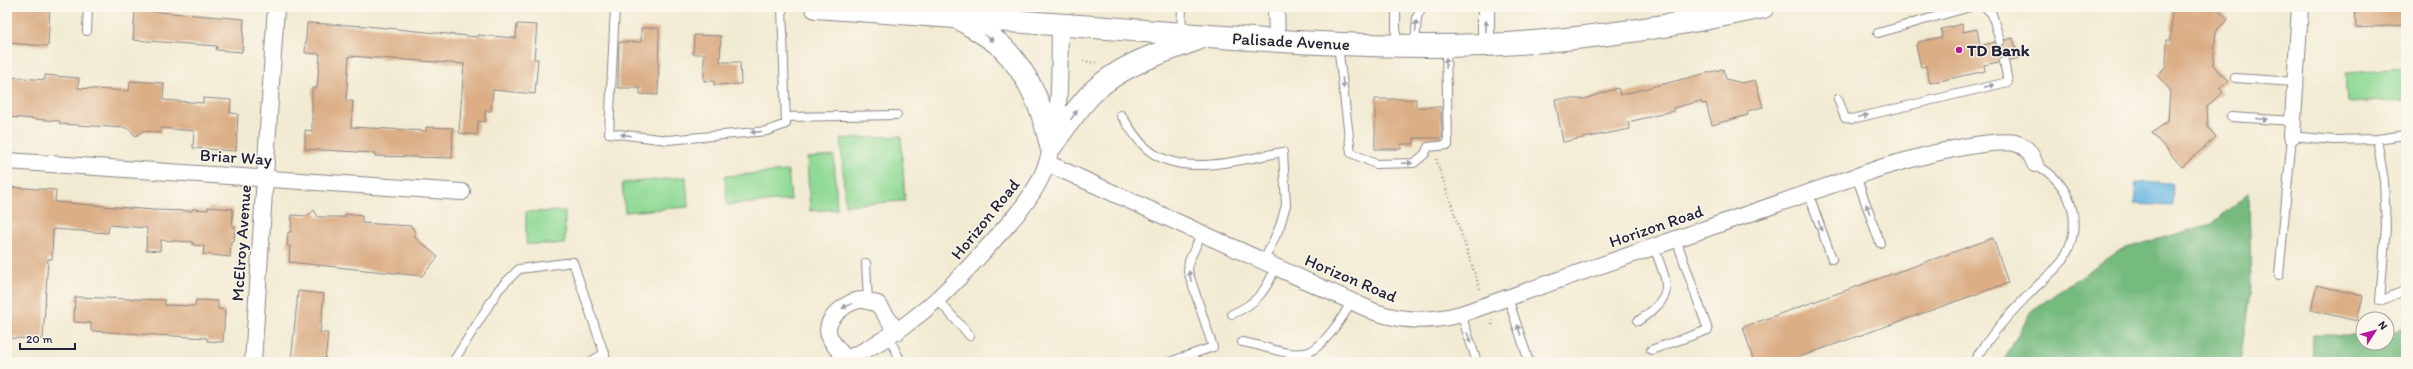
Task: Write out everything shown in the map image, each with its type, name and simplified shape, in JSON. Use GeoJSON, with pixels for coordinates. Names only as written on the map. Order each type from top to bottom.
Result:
{"type":"FeatureCollection","features":[{"type":"Feature","properties":{"kind":"main road","name":"Palisade Avenue"},"geometry":{"type":"LineString","coordinates":[[816,7],[927,11],[956,16],[1207,36],[1338,44],[1406,46],[1486,44],[1595,36],[1695,15],[1763,7]]}},
{"type":"Feature","properties":{"kind":"main road"},"geometry":{"type":"LineString","coordinates":[[956,16],[1000,45],[1017,64],[1036,97],[1046,122],[1049,155]]}},
{"type":"Feature","properties":{"kind":"main road"},"geometry":{"type":"LineString","coordinates":[[1049,155],[1079,108],[1096,90],[1112,77],[1138,62],[1207,36]]}},
{"type":"Feature","properties":{"kind":"street","name":"McElroy Avenue"},"geometry":{"type":"LineString","coordinates":[[253,362],[276,7]]}},
{"type":"Feature","properties":{"kind":"street"},"geometry":{"type":"LineString","coordinates":[[1276,7],[1277,40]]}},
{"type":"Feature","properties":{"kind":"street"},"geometry":{"type":"LineString","coordinates":[[1486,7],[1486,44]]}},
{"type":"Feature","properties":{"kind":"street"},"geometry":{"type":"LineString","coordinates":[[2293,129],[2300,7]]}},
{"type":"Feature","properties":{"kind":"street"},"geometry":{"type":"LineString","coordinates":[[1049,155],[1058,108],[1060,24]]}},
{"type":"Feature","properties":{"kind":"street","name":"Horizon Road"},"geometry":{"type":"LineString","coordinates":[[846,361],[893,334],[938,300],[1018,214],[1033,192],[1049,155],[1202,233],[1386,316],[1406,320],[1443,319],[1461,314],[1808,192],[1938,152],[1966,146],[2014,142],[2023,145],[2031,153],[2035,164]]}},
{"type":"Feature","properties":{"kind":"street","name":"Briar Way"},"geometry":{"type":"LineString","coordinates":[[7,162],[265,177],[462,192]]}},
{"type":"Feature","properties":{"kind":"street"},"geometry":{"type":"LineString","coordinates":[[846,361],[828,333],[828,324],[841,309],[862,300],[878,304],[893,334]]}},
{"type":"Feature","properties":{"kind":"lane"},"geometry":{"type":"LineString","coordinates":[[87,31],[88,7]]}},
{"type":"Feature","properties":{"kind":"lane"},"geometry":{"type":"LineString","coordinates":[[615,7],[609,133],[668,140],[767,131],[786,124],[782,7]]}},
{"type":"Feature","properties":{"kind":"lane"},"geometry":{"type":"LineString","coordinates":[[1181,34],[1182,7]]}},
{"type":"Feature","properties":{"kind":"lane"},"geometry":{"type":"LineString","coordinates":[[1396,7],[1406,46]]}},
{"type":"Feature","properties":{"kind":"lane"},"geometry":{"type":"LineString","coordinates":[[1406,46],[1416,17],[1422,7]]}},
{"type":"Feature","properties":{"kind":"lane"},"geometry":{"type":"LineString","coordinates":[[1878,33],[1970,7]]}},
{"type":"Feature","properties":{"kind":"lane"},"geometry":{"type":"LineString","coordinates":[[1985,7],[1992,14],[2000,41]]}},
{"type":"Feature","properties":{"kind":"lane"},"geometry":{"type":"LineString","coordinates":[[1338,44],[1351,153],[1376,164],[1414,163],[1424,154],[1428,147],[1448,145],[1446,46]]}},
{"type":"Feature","properties":{"kind":"lane"},"geometry":{"type":"LineString","coordinates":[[1838,99],[1845,118],[1852,119],[2008,82],[2004,61]]}},
{"type":"Feature","properties":{"kind":"lane"},"geometry":{"type":"LineString","coordinates":[[2235,78],[2296,82]]}},
{"type":"Feature","properties":{"kind":"lane"},"geometry":{"type":"LineString","coordinates":[[786,117],[896,115]]}},
{"type":"Feature","properties":{"kind":"lane"},"geometry":{"type":"LineString","coordinates":[[1122,115],[1133,134],[1147,148],[1170,160],[1191,165],[1283,152],[1286,205],[1264,292],[1245,308],[1232,314]]}},
{"type":"Feature","properties":{"kind":"lane"},"geometry":{"type":"LineString","coordinates":[[2232,117],[2293,129],[2333,140],[2377,139],[2406,135]]}},
{"type":"Feature","properties":{"kind":"lane"},"geometry":{"type":"LineString","coordinates":[[2279,275],[2293,129]]}},
{"type":"Feature","properties":{"kind":"lane"},"geometry":{"type":"LineString","coordinates":[[2377,139],[2384,181],[2386,227],[2380,301],[2406,290]]}},
{"type":"Feature","properties":{"kind":"lane"},"geometry":{"type":"LineString","coordinates":[[1976,362],[1976,358],[1994,331],[2062,261],[2072,236],[2073,216],[2064,187],[2057,178],[2035,164]]}},
{"type":"Feature","properties":{"kind":"lane"},"geometry":{"type":"LineString","coordinates":[[1856,176],[1880,243]]}},
{"type":"Feature","properties":{"kind":"lane"},"geometry":{"type":"LineString","coordinates":[[1808,192],[1832,259]]}},
{"type":"Feature","properties":{"kind":"lane"},"geometry":{"type":"LineString","coordinates":[[1169,362],[1213,347],[1188,271],[1189,260],[1202,233]]}},
{"type":"Feature","properties":{"kind":"lane"},"geometry":{"type":"LineString","coordinates":[[1651,350],[1708,330],[1676,239]]}},
{"type":"Feature","properties":{"kind":"lane"},"geometry":{"type":"LineString","coordinates":[[1638,321],[1655,310],[1664,300],[1667,290],[1654,247]]}},
{"type":"Feature","properties":{"kind":"lane"},"geometry":{"type":"LineString","coordinates":[[453,362],[499,289],[519,269],[554,263],[572,262],[607,362]]}},
{"type":"Feature","properties":{"kind":"lane"},"geometry":{"type":"LineString","coordinates":[[866,263],[868,301]]}},
{"type":"Feature","properties":{"kind":"lane"},"geometry":{"type":"LineString","coordinates":[[1508,298],[1529,362]]}},
{"type":"Feature","properties":{"kind":"lane"},"geometry":{"type":"LineString","coordinates":[[938,300],[970,336]]}},
{"type":"Feature","properties":{"kind":"lane"},"geometry":{"type":"LineString","coordinates":[[1242,342],[1275,351],[1307,354],[1321,343],[1345,313],[1351,301]]}},
{"type":"Feature","properties":{"kind":"lane"},"geometry":{"type":"LineString","coordinates":[[1461,314],[1477,362]]}},
{"type":"Feature","properties":{"kind":"lane"},"geometry":{"type":"LineString","coordinates":[[893,334],[901,362]]}},
{"type":"Feature","properties":{"kind":"lane"},"geometry":{"type":"LineString","coordinates":[[590,362],[604,353]]}},
{"type":"Feature","properties":{"kind":"lane"},"geometry":{"type":"LineString","coordinates":[[1307,354],[1310,362]]}},
{"type":"Feature","properties":{"kind":"path"},"geometry":{"type":"LineString","coordinates":[[1424,154],[1436,158],[1493,327]]}},
{"type":"Feature","properties":{"kind":"green space"},"geometry":{"type":"Polygon","coordinates":[[[2406,69],[2406,100],[2347,103],[2345,73],[2406,69]]]}},
{"type":"Feature","properties":{"kind":"green space"},"geometry":{"type":"Polygon","coordinates":[[[901,136],[905,201],[845,205],[841,139],[901,136]]]}},
{"type":"Feature","properties":{"kind":"green space"},"geometry":{"type":"Polygon","coordinates":[[[834,156],[837,209],[810,211],[807,158],[834,156]]]}},
{"type":"Feature","properties":{"kind":"green space"},"geometry":{"type":"Polygon","coordinates":[[[788,171],[791,200],[727,205],[725,176],[788,171]]]}},
{"type":"Feature","properties":{"kind":"green space"},"geometry":{"type":"Polygon","coordinates":[[[686,177],[688,207],[625,212],[622,183],[686,177]]]}},
{"type":"Feature","properties":{"kind":"green space"},"geometry":{"type":"Polygon","coordinates":[[[2249,192],[2251,287],[2240,362],[2003,362],[2031,311],[2119,250],[2212,224],[2249,192]]]}},
{"type":"Feature","properties":{"kind":"green space"},"geometry":{"type":"Polygon","coordinates":[[[565,211],[565,244],[526,244],[526,212],[565,211]]]}},
{"type":"Feature","properties":{"kind":"green space"},"geometry":{"type":"Polygon","coordinates":[[[2406,326],[2406,362],[2312,362],[2313,335],[2355,335],[2355,351],[2395,351],[2395,331],[2406,326]]]}},
{"type":"Feature","properties":{"kind":"water"},"geometry":{"type":"Polygon","coordinates":[[[2136,182],[2173,184],[2172,206],[2134,204],[2136,182]]]}},
{"type":"Feature","properties":{"kind":"building"},"geometry":{"type":"Polygon","coordinates":[[[7,7],[50,7],[48,46],[7,43],[7,7]]]}},
{"type":"Feature","properties":{"kind":"building"},"geometry":{"type":"Polygon","coordinates":[[[2172,7],[2216,7],[2228,19],[2216,31],[2213,65],[2228,81],[2219,88],[2223,92],[2207,106],[2208,127],[2216,137],[2182,167],[2152,133],[2168,121],[2170,90],[2157,75],[2166,66],[2167,40],[2171,40],[2172,7]]]}},
{"type":"Feature","properties":{"kind":"building"},"geometry":{"type":"Polygon","coordinates":[[[2355,7],[2406,7],[2406,25],[2356,28],[2355,7]]]}},
{"type":"Feature","properties":{"kind":"building"},"geometry":{"type":"Polygon","coordinates":[[[135,10],[244,19],[242,52],[216,50],[217,46],[133,40],[135,10]]]}},
{"type":"Feature","properties":{"kind":"building"},"geometry":{"type":"Polygon","coordinates":[[[307,23],[366,26],[478,37],[478,35],[516,38],[517,24],[537,25],[534,59],[538,59],[535,94],[493,90],[491,111],[485,111],[485,122],[478,121],[477,135],[459,133],[464,64],[349,56],[346,101],[353,101],[351,127],[426,131],[426,127],[453,128],[452,158],[375,156],[375,153],[305,149],[305,130],[312,131],[312,88],[317,88],[320,54],[305,53],[307,23]]]}},
{"type":"Feature","properties":{"kind":"building"},"geometry":{"type":"Polygon","coordinates":[[[1962,24],[1963,32],[1977,29],[1980,46],[1995,42],[2001,46],[2005,40],[2013,38],[2018,58],[2009,60],[2003,56],[1999,62],[1984,65],[1985,71],[1930,83],[1926,66],[1921,67],[1916,45],[1918,42],[1942,37],[1941,29],[1962,24]]]}},
{"type":"Feature","properties":{"kind":"building"},"geometry":{"type":"Polygon","coordinates":[[[641,28],[659,28],[658,95],[640,94],[640,88],[618,88],[619,42],[641,42],[641,28]]]}},
{"type":"Feature","properties":{"kind":"building"},"geometry":{"type":"Polygon","coordinates":[[[694,35],[721,36],[720,62],[740,62],[741,84],[714,85],[714,81],[704,81],[704,54],[693,54],[694,35]]]}},
{"type":"Feature","properties":{"kind":"building"},"geometry":{"type":"Polygon","coordinates":[[[1723,69],[1726,79],[1742,83],[1755,80],[1763,107],[1747,111],[1748,115],[1712,125],[1706,103],[1702,104],[1701,101],[1673,108],[1674,111],[1628,122],[1630,129],[1563,142],[1555,99],[1584,99],[1618,88],[1620,95],[1723,69]]]}},
{"type":"Feature","properties":{"kind":"building"},"geometry":{"type":"Polygon","coordinates":[[[45,75],[79,78],[78,88],[129,91],[130,81],[164,83],[163,100],[203,103],[203,98],[231,100],[230,113],[238,114],[236,151],[193,148],[194,131],[161,128],[161,133],[143,131],[136,136],[127,128],[60,124],[60,121],[7,117],[7,97],[11,98],[12,77],[45,80],[45,75]]]}},
{"type":"Feature","properties":{"kind":"building"},"geometry":{"type":"Polygon","coordinates":[[[1375,99],[1416,99],[1416,107],[1441,107],[1442,138],[1414,138],[1414,144],[1401,144],[1401,149],[1375,149],[1375,99]]]}},
{"type":"Feature","properties":{"kind":"building"},"geometry":{"type":"Polygon","coordinates":[[[7,187],[56,190],[55,202],[153,210],[192,211],[192,209],[208,210],[208,207],[233,209],[232,226],[235,226],[234,241],[231,241],[230,257],[203,254],[204,246],[193,245],[193,242],[161,240],[160,251],[146,250],[147,228],[109,225],[108,233],[53,229],[52,259],[48,259],[43,339],[7,338],[7,187]]]}},
{"type":"Feature","properties":{"kind":"building"},"geometry":{"type":"Polygon","coordinates":[[[314,210],[318,217],[345,217],[346,214],[362,216],[362,223],[411,226],[415,232],[415,237],[438,257],[422,276],[289,262],[290,246],[287,246],[288,232],[291,232],[292,215],[307,216],[314,210]]]}},
{"type":"Feature","properties":{"kind":"building"},"geometry":{"type":"Polygon","coordinates":[[[1993,238],[2008,283],[1785,362],[1754,362],[1743,327],[1993,238]]]}},
{"type":"Feature","properties":{"kind":"building"},"geometry":{"type":"Polygon","coordinates":[[[2317,285],[2363,296],[2359,311],[2355,311],[2355,321],[2311,310],[2317,285]]]}},
{"type":"Feature","properties":{"kind":"building"},"geometry":{"type":"Polygon","coordinates":[[[298,291],[324,294],[320,333],[328,333],[325,362],[291,362],[298,291]]]}},
{"type":"Feature","properties":{"kind":"building"},"geometry":{"type":"Polygon","coordinates":[[[75,297],[165,300],[165,305],[195,306],[196,300],[218,301],[218,309],[225,310],[223,342],[207,341],[207,338],[91,331],[91,323],[74,322],[75,297]]]}},
{"type":"Feature","properties":{"kind":"place","name":"TD Bank"},"geometry":{"type":"Point","coordinates":[1959,50]}}]}
